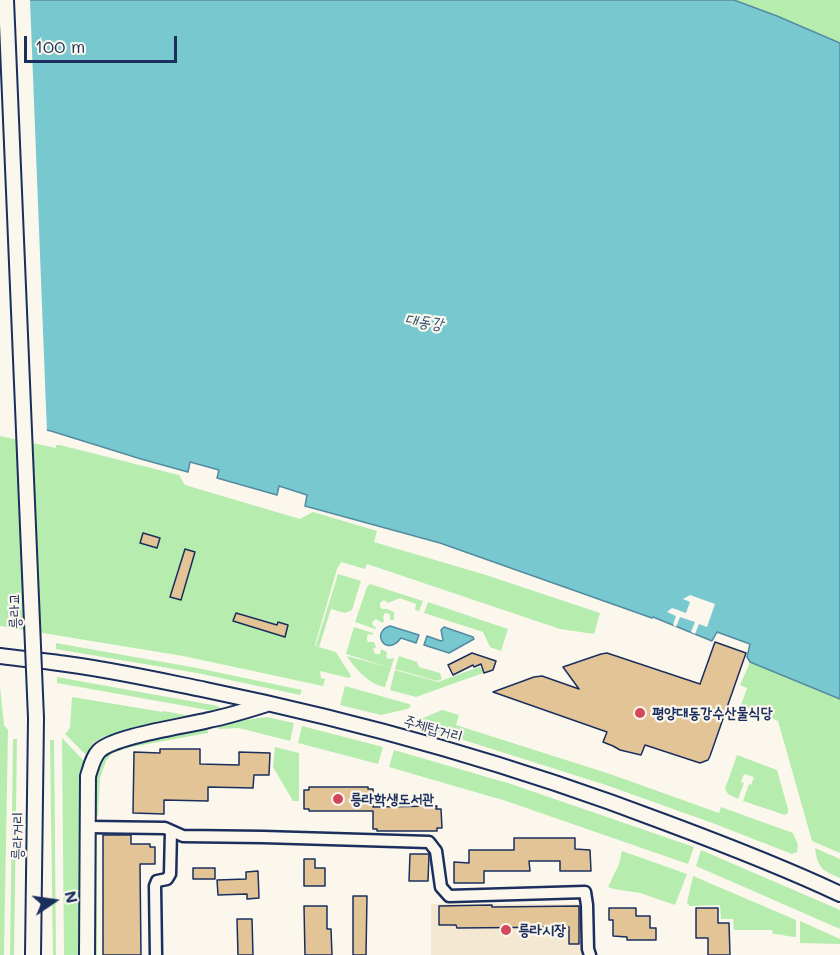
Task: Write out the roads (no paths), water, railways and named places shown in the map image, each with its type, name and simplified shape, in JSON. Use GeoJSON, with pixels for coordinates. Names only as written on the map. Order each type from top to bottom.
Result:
{"type":"FeatureCollection","features":[{"type":"Feature","properties":{"kind":"main road","name":"릉라교"},"geometry":{"type":"LineString","coordinates":[[6,0],[36,718]]}},
{"type":"Feature","properties":{"kind":"main road","name":"주체탑거리"},"geometry":{"type":"LineString","coordinates":[[0,656],[124,674],[268,703],[365,727],[493,763],[593,795],[730,847],[840,894]]}},
{"type":"Feature","properties":{"kind":"main road"},"geometry":{"type":"LineString","coordinates":[[87,955],[88,776],[98,752],[109,744],[128,738],[212,720],[268,703]]}},
{"type":"Feature","properties":{"kind":"main road","name":"릉라거리"},"geometry":{"type":"LineString","coordinates":[[33,954],[36,718]]}},
{"type":"Feature","properties":{"kind":"street"},"geometry":{"type":"LineString","coordinates":[[87,827],[165,828],[183,836],[429,842],[436,851],[441,887],[449,896],[585,892],[590,955]]}},
{"type":"Feature","properties":{"kind":"street"},"geometry":{"type":"LineString","coordinates":[[156,955],[154,886],[157,881],[167,879],[170,874],[171,831]]}},
{"type":"Feature","properties":{"kind":"water","name":"대동강"},"geometry":{"type":"Polygon","coordinates":[[[0,0],[734,0],[840,43],[840,699],[750,662],[747,657],[750,644],[717,632],[712,641],[653,617],[440,543],[305,506],[307,495],[279,486],[277,495],[217,478],[219,470],[190,462],[188,472],[51,431],[0,420],[0,0]]]}},
{"type":"Feature","properties":{"kind":"water"},"geometry":{"type":"Polygon","coordinates":[[[390,626],[419,635],[416,643],[401,638],[395,643],[386,645],[382,642],[381,633],[390,626]]]}},
{"type":"Feature","properties":{"kind":"water"},"geometry":{"type":"Polygon","coordinates":[[[444,627],[474,639],[449,653],[424,645],[427,636],[443,640],[441,630],[444,627]]]}},
{"type":"Feature","properties":{"kind":"place","name":"평양대동강수산물식당"},"geometry":{"type":"Point","coordinates":[640,713]}},
{"type":"Feature","properties":{"kind":"place","name":"릉라학생도서관"},"geometry":{"type":"Point","coordinates":[338,799]}},
{"type":"Feature","properties":{"kind":"place","name":"릉라시장"},"geometry":{"type":"Point","coordinates":[506,930]}}]}
